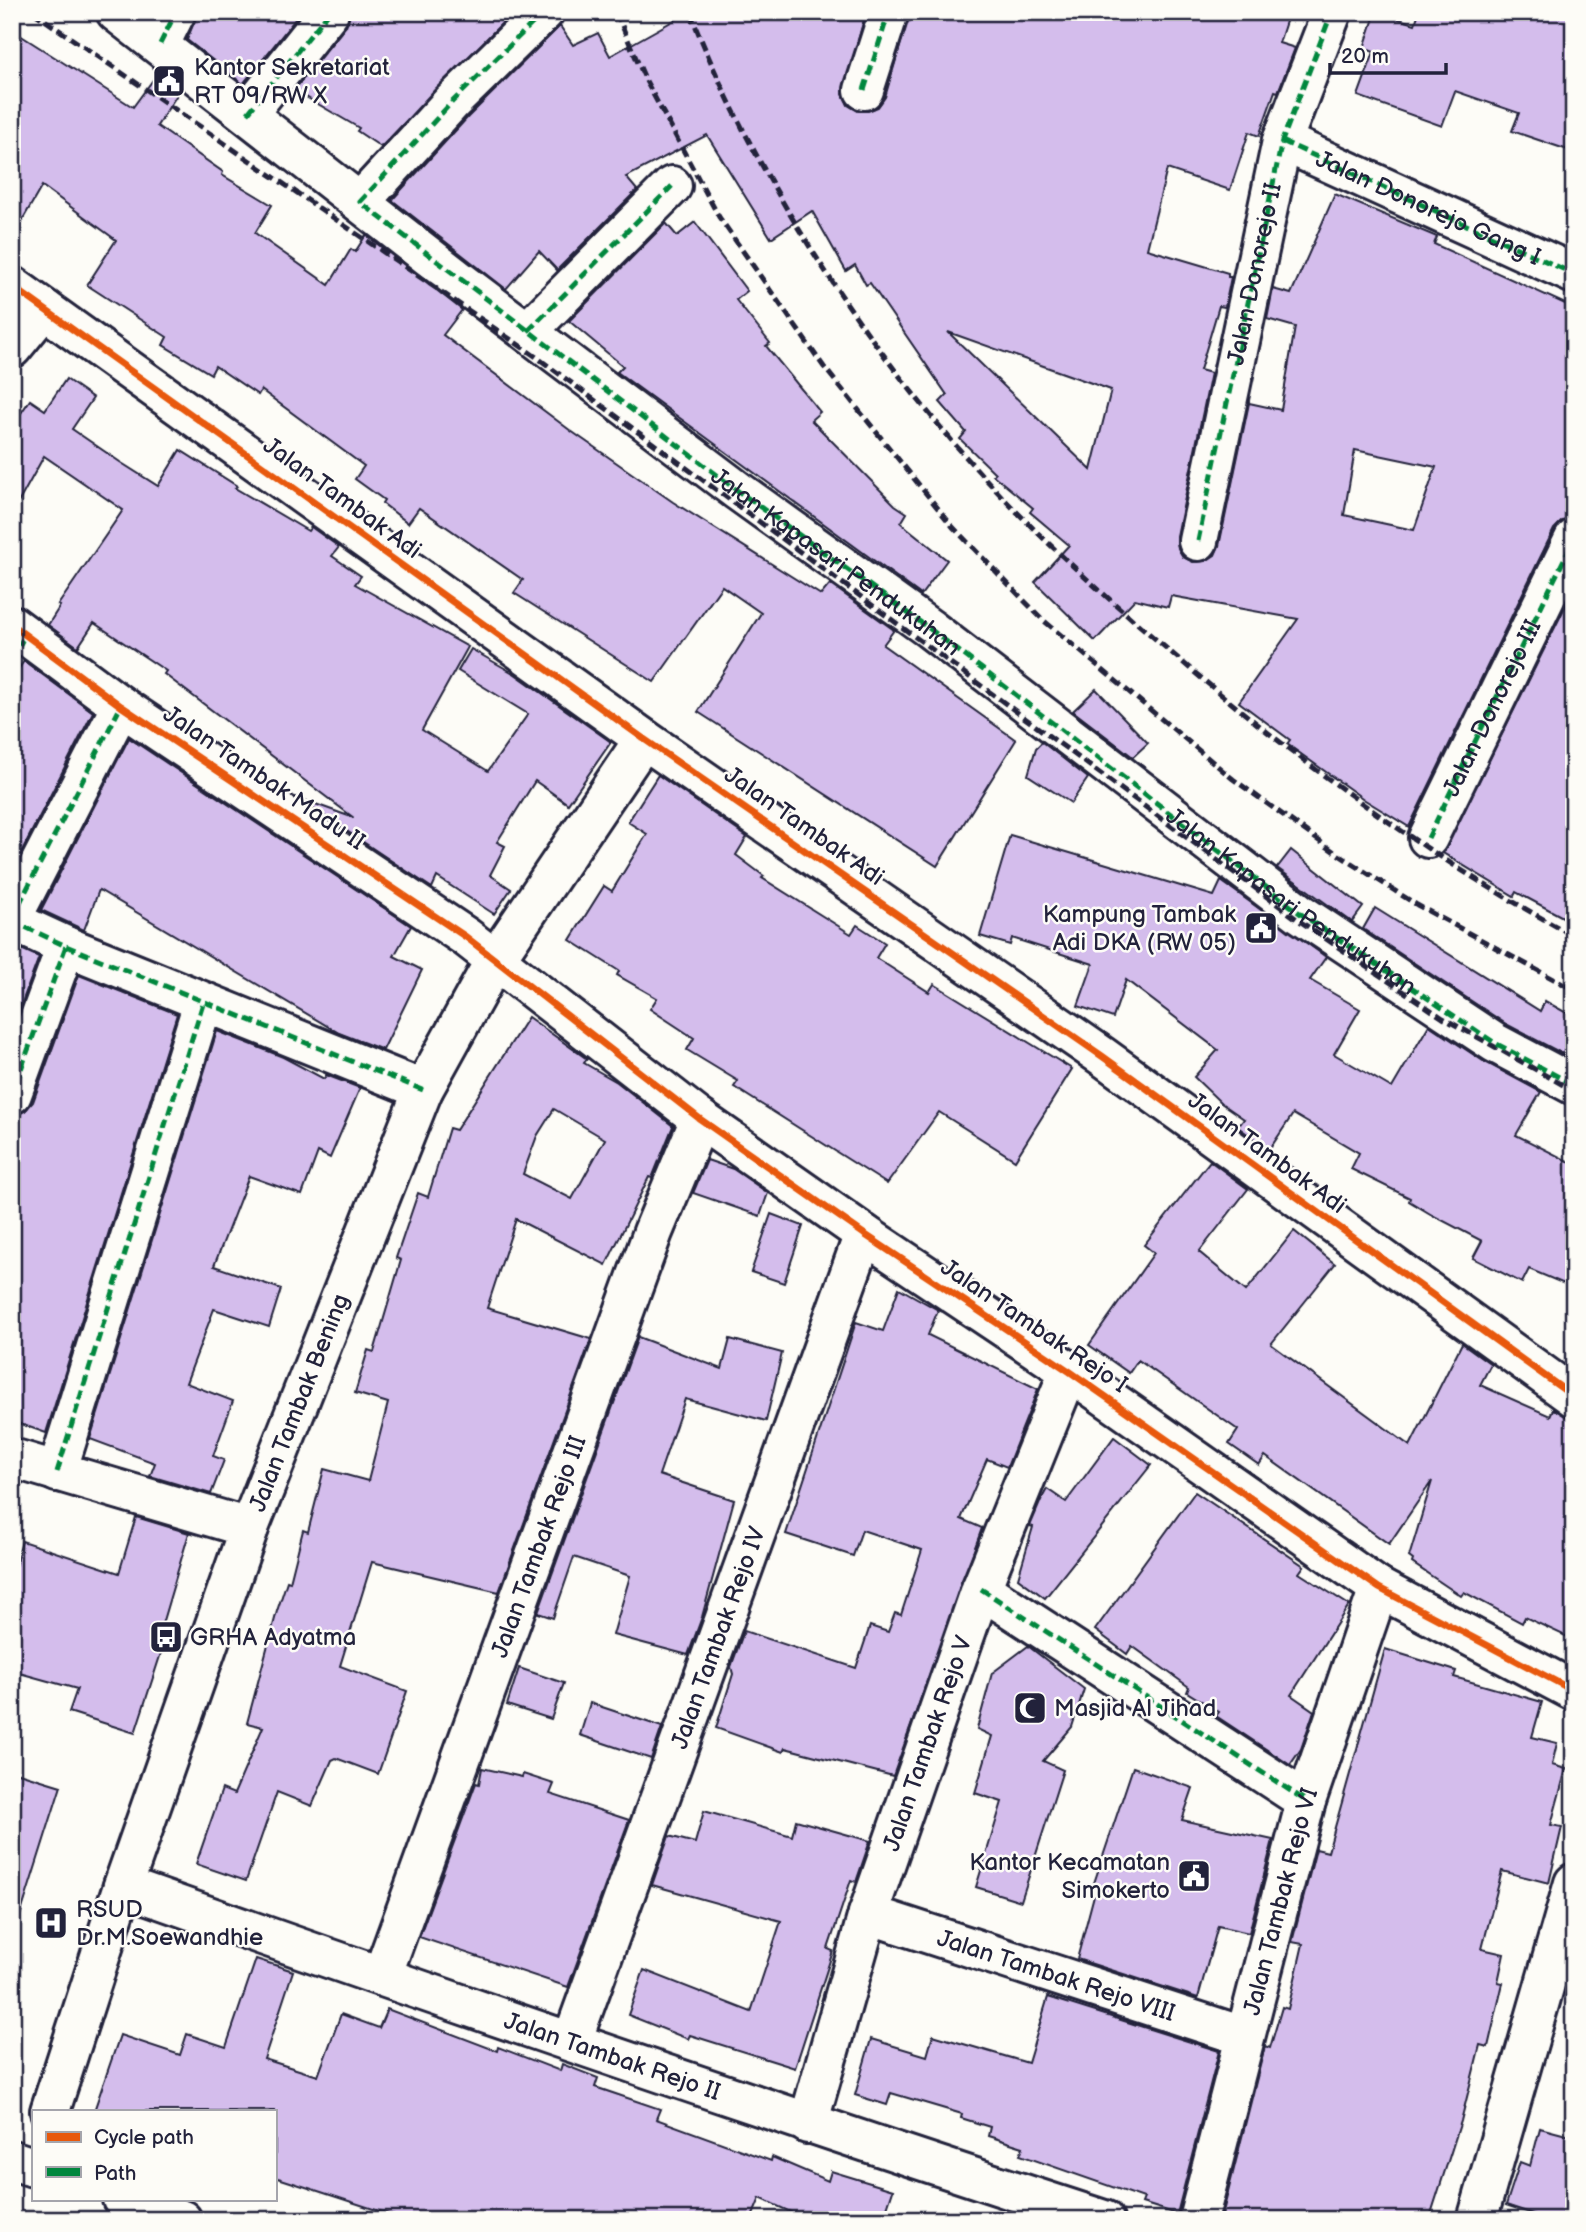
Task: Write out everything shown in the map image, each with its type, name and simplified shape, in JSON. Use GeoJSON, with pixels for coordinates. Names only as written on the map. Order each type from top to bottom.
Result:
{"type":"FeatureCollection","features":[{"type":"Feature","properties":{"kind":"street","name":"Jalan Kapasari Pendukuhan"},"geometry":{"type":"LineString","coordinates":[[116,12],[168,28],[248,114],[360,202],[738,491],[930,629],[1300,914],[1494,1043],[1574,1086]]}},
{"type":"Feature","properties":{"kind":"street"},"geometry":{"type":"LineString","coordinates":[[248,114],[329,12]]}},
{"type":"Feature","properties":{"kind":"street"},"geometry":{"type":"LineString","coordinates":[[360,202],[452,102],[544,12]]}},
{"type":"Feature","properties":{"kind":"street"},"geometry":{"type":"LineString","coordinates":[[864,90],[889,12]]}},
{"type":"Feature","properties":{"kind":"street","name":"Jalan Donorejo II"},"geometry":{"type":"LineString","coordinates":[[1198,541],[1282,141],[1332,12]]}},
{"type":"Feature","properties":{"kind":"street","name":"Jalan Donorejo Gang I"},"geometry":{"type":"LineString","coordinates":[[1282,141],[1574,274]]}},
{"type":"Feature","properties":{"kind":"street"},"geometry":{"type":"LineString","coordinates":[[528,331],[672,186]]}},
{"type":"Feature","properties":{"kind":"street","name":"Jalan Tambak Adi"},"geometry":{"type":"LineString","coordinates":[[12,286],[644,739],[1102,1056],[1574,1397]]}},
{"type":"Feature","properties":{"kind":"street"},"geometry":{"type":"LineString","coordinates":[[12,348],[44,309]]}},
{"type":"Feature","properties":{"kind":"street","name":"Jalan Donorejo III"},"geometry":{"type":"LineString","coordinates":[[1428,838],[1574,539]]}},
{"type":"Feature","properties":{"kind":"street","name":"Jalan Tambak Madu II"},"geometry":{"type":"LineString","coordinates":[[17,640],[121,706],[466,937],[495,960]]}},
{"type":"Feature","properties":{"kind":"street"},"geometry":{"type":"LineString","coordinates":[[121,706],[12,920],[66,946],[203,1003],[423,1090]]}},
{"type":"Feature","properties":{"kind":"street","name":"Jalan Tambak Bening"},"geometry":{"type":"LineString","coordinates":[[50,2110],[124,1886],[249,1528],[423,1090],[495,960],[644,739]]}},
{"type":"Feature","properties":{"kind":"street"},"geometry":{"type":"LineString","coordinates":[[12,1094],[66,946]]}},
{"type":"Feature","properties":{"kind":"street","name":"Jalan Tambak Rejo I"},"geometry":{"type":"LineString","coordinates":[[495,960],[700,1119],[864,1234],[1069,1371],[1378,1588],[1574,1691]]}},
{"type":"Feature","properties":{"kind":"street"},"geometry":{"type":"LineString","coordinates":[[57,1472],[203,1003]]}},
{"type":"Feature","properties":{"kind":"street","name":"Jalan Tambak Rejo III"},"geometry":{"type":"LineString","coordinates":[[382,1976],[653,1232],[700,1119]]}},
{"type":"Feature","properties":{"kind":"street","name":"Jalan Tambak Rejo IV"},"geometry":{"type":"LineString","coordinates":[[572,2041],[864,1234]]}},
{"type":"Feature","properties":{"kind":"street","name":"Jalan Tambak Rejo V"},"geometry":{"type":"LineString","coordinates":[[808,2124],[868,1914],[981,1589],[1069,1371]]}},
{"type":"Feature","properties":{"kind":"street"},"geometry":{"type":"LineString","coordinates":[[12,1458],[249,1528]]}},
{"type":"Feature","properties":{"kind":"street","name":"Jalan Tambak Rejo VI"},"geometry":{"type":"LineString","coordinates":[[1198,2220],[1243,2036],[1306,1801],[1378,1588]]}},
{"type":"Feature","properties":{"kind":"street"},"geometry":{"type":"LineString","coordinates":[[981,1589],[1306,1801]]}},
{"type":"Feature","properties":{"kind":"street"},"geometry":{"type":"LineString","coordinates":[[1477,2220],[1574,1883]]}},
{"type":"Feature","properties":{"kind":"street","name":"Jalan Tambak Rejo II"},"geometry":{"type":"LineString","coordinates":[[124,1886],[808,2124],[1104,2220]]}},
{"type":"Feature","properties":{"kind":"street","name":"Jalan Tambak Rejo VIII"},"geometry":{"type":"LineString","coordinates":[[868,1914],[1243,2036]]}},
{"type":"Feature","properties":{"kind":"street"},"geometry":{"type":"LineString","coordinates":[[125,2200],[182,2220]]}},
{"type":"Feature","properties":{"kind":"building"},"geometry":{"type":"Polygon","coordinates":[[[198,12],[301,12],[243,84],[187,40],[198,12]]]}},
{"type":"Feature","properties":{"kind":"building"},"geometry":{"type":"Polygon","coordinates":[[[350,12],[497,12],[503,22],[381,147],[357,131],[359,128],[294,90],[346,26],[350,12]]]}},
{"type":"Feature","properties":{"kind":"building"},"geometry":{"type":"Polygon","coordinates":[[[689,12],[866,12],[843,94],[848,105],[858,111],[868,111],[878,107],[885,97],[910,12],[1289,12],[1279,43],[1295,48],[1278,92],[1275,91],[1259,136],[1249,132],[1230,190],[1167,169],[1147,249],[1228,273],[1228,277],[1231,277],[1225,307],[1219,306],[1200,370],[1211,373],[1177,536],[1178,548],[1183,557],[1193,562],[1205,561],[1215,555],[1219,546],[1249,403],[1281,410],[1295,327],[1267,319],[1273,289],[1291,294],[1335,194],[1437,237],[1434,244],[1574,308],[1574,517],[1562,521],[1554,529],[1409,827],[1365,800],[1287,744],[1290,740],[1239,702],[1298,619],[1171,596],[1168,607],[1135,599],[1095,641],[1035,582],[1069,545],[1030,512],[1033,508],[993,475],[995,473],[960,439],[966,432],[940,402],[947,395],[870,283],[866,285],[855,265],[846,271],[812,211],[771,238],[707,135],[626,177],[637,190],[557,270],[539,251],[506,289],[392,200],[468,117],[560,26],[573,45],[598,33],[610,56],[689,12]],[[948,332],[1091,470],[1111,390],[948,332]],[[1355,450],[1344,515],[1414,530],[1436,467],[1355,450]]]}},
{"type":"Feature","properties":{"kind":"building"},"geometry":{"type":"Polygon","coordinates":[[[1376,12],[1415,24],[1419,12],[1574,12],[1574,152],[1512,131],[1519,113],[1455,91],[1442,126],[1358,96],[1374,52],[1364,48],[1376,12]]]}},
{"type":"Feature","properties":{"kind":"building"},"geometry":{"type":"Polygon","coordinates":[[[12,30],[133,107],[158,73],[180,90],[157,126],[223,172],[222,175],[272,205],[255,233],[329,285],[351,249],[355,252],[366,235],[462,310],[443,335],[571,431],[673,502],[821,595],[830,584],[894,630],[883,645],[1016,740],[937,866],[698,712],[761,613],[722,586],[654,682],[514,593],[523,580],[419,508],[408,523],[382,503],[384,500],[355,479],[364,466],[261,390],[258,395],[215,366],[211,374],[163,345],[167,337],[87,285],[116,240],[42,186],[12,238],[12,30]]]}},
{"type":"Feature","properties":{"kind":"building"},"geometry":{"type":"Polygon","coordinates":[[[695,222],[747,291],[736,300],[770,343],[766,346],[820,412],[811,420],[895,505],[907,513],[901,523],[947,560],[921,595],[617,372],[623,366],[569,321],[666,223],[677,236],[695,222]]]}},
{"type":"Feature","properties":{"kind":"building"},"geometry":{"type":"Polygon","coordinates":[[[66,379],[93,398],[72,429],[120,462],[158,486],[180,450],[237,486],[235,488],[308,531],[311,527],[339,547],[332,556],[361,576],[355,584],[468,647],[422,730],[488,771],[528,714],[458,671],[471,649],[515,674],[611,742],[568,804],[535,781],[497,842],[505,846],[490,875],[511,889],[494,914],[437,877],[432,888],[296,797],[354,818],[164,674],[166,671],[94,623],[78,647],[48,625],[60,606],[58,605],[123,510],[44,456],[12,514],[12,426],[30,400],[45,410],[66,379]]]}},
{"type":"Feature","properties":{"kind":"building"},"geometry":{"type":"Polygon","coordinates":[[[1574,589],[1574,923],[1516,892],[1514,896],[1443,853],[1574,589]]]}},
{"type":"Feature","properties":{"kind":"building"},"geometry":{"type":"Polygon","coordinates":[[[24,661],[93,712],[12,870],[12,678],[24,661]]]}},
{"type":"Feature","properties":{"kind":"building"},"geometry":{"type":"Polygon","coordinates":[[[1096,689],[1148,743],[1133,757],[1073,711],[1096,689]]]}},
{"type":"Feature","properties":{"kind":"building"},"geometry":{"type":"Polygon","coordinates":[[[129,738],[411,926],[394,956],[422,970],[383,1050],[339,1033],[99,890],[84,930],[41,910],[129,738]]]}},
{"type":"Feature","properties":{"kind":"building"},"geometry":{"type":"Polygon","coordinates":[[[1042,742],[1088,778],[1071,803],[1028,775],[1036,748],[1042,742]]]}},
{"type":"Feature","properties":{"kind":"building"},"geometry":{"type":"Polygon","coordinates":[[[658,775],[747,837],[736,855],[764,876],[762,878],[851,934],[857,925],[885,943],[876,958],[929,992],[934,984],[1072,1069],[1015,1160],[939,1112],[887,1184],[734,1087],[738,1081],[687,1050],[694,1038],[650,1009],[657,998],[617,975],[619,971],[570,940],[604,886],[612,891],[647,834],[628,822],[658,775]]]}},
{"type":"Feature","properties":{"kind":"building"},"geometry":{"type":"Polygon","coordinates":[[[1010,835],[1214,896],[1221,881],[1326,957],[1310,980],[1360,1009],[1334,1054],[1392,1088],[1429,1025],[1483,1061],[1541,1092],[1516,1135],[1574,1164],[1574,1288],[1529,1269],[1522,1283],[1473,1258],[1482,1241],[1432,1215],[1409,1201],[1410,1198],[1351,1169],[1359,1153],[1293,1114],[1269,1150],[1238,1127],[1244,1119],[1221,1103],[1194,1077],[1218,1050],[1126,980],[1113,1018],[1078,1006],[1093,964],[1012,938],[1010,945],[980,936],[1010,835]]]}},
{"type":"Feature","properties":{"kind":"building"},"geometry":{"type":"Polygon","coordinates":[[[1291,850],[1363,907],[1352,922],[1277,868],[1291,850]]]}},
{"type":"Feature","properties":{"kind":"building"},"geometry":{"type":"Polygon","coordinates":[[[1375,908],[1540,1011],[1545,1001],[1574,1017],[1574,1054],[1565,1050],[1563,1054],[1506,1024],[1363,929],[1375,908]]]}},
{"type":"Feature","properties":{"kind":"building"},"geometry":{"type":"Polygon","coordinates":[[[12,945],[39,957],[12,1029],[12,945]]]}},
{"type":"Feature","properties":{"kind":"building"},"geometry":{"type":"Polygon","coordinates":[[[79,975],[177,1014],[46,1433],[12,1421],[12,1115],[25,1111],[33,1102],[79,975]]]}},
{"type":"Feature","properties":{"kind":"building"},"geometry":{"type":"Polygon","coordinates":[[[528,1017],[587,1059],[584,1063],[617,1082],[673,1126],[652,1178],[649,1177],[606,1265],[516,1219],[487,1308],[591,1339],[499,1592],[372,1562],[340,1666],[407,1691],[378,1774],[336,1758],[332,1760],[312,1806],[277,1792],[246,1881],[196,1864],[222,1789],[234,1794],[263,1727],[247,1723],[277,1611],[287,1581],[290,1582],[303,1530],[308,1532],[324,1469],[368,1481],[388,1403],[355,1393],[368,1350],[374,1352],[401,1260],[396,1258],[418,1193],[428,1197],[449,1128],[456,1130],[528,1017]],[[554,1109],[537,1136],[523,1174],[572,1199],[605,1139],[554,1109]]]}},
{"type":"Feature","properties":{"kind":"building"},"geometry":{"type":"Polygon","coordinates":[[[217,1031],[283,1057],[324,1079],[326,1075],[360,1088],[330,1158],[318,1152],[302,1195],[249,1176],[214,1266],[281,1289],[269,1327],[214,1309],[186,1383],[233,1401],[213,1456],[224,1460],[211,1494],[150,1476],[155,1463],[90,1439],[217,1031]]]}},
{"type":"Feature","properties":{"kind":"building"},"geometry":{"type":"Polygon","coordinates":[[[707,1160],[733,1169],[768,1193],[760,1216],[693,1193],[707,1160]]]}},
{"type":"Feature","properties":{"kind":"building"},"geometry":{"type":"Polygon","coordinates":[[[1210,1161],[1248,1189],[1199,1252],[1246,1291],[1294,1231],[1335,1264],[1271,1344],[1410,1446],[1462,1343],[1491,1364],[1480,1385],[1550,1416],[1553,1409],[1574,1419],[1574,1640],[1525,1617],[1522,1623],[1464,1592],[1461,1596],[1412,1563],[1413,1560],[1409,1557],[1432,1481],[1389,1544],[1265,1456],[1259,1465],[1229,1444],[1238,1430],[1138,1360],[1129,1373],[1089,1345],[1154,1253],[1144,1245],[1210,1161]]]}},
{"type":"Feature","properties":{"kind":"building"},"geometry":{"type":"Polygon","coordinates":[[[771,1214],[803,1226],[784,1283],[751,1272],[771,1214]]]}},
{"type":"Feature","properties":{"kind":"building"},"geometry":{"type":"Polygon","coordinates":[[[899,1288],[938,1310],[928,1335],[1038,1389],[1007,1467],[987,1459],[961,1519],[982,1528],[893,1776],[785,1748],[783,1752],[716,1728],[733,1674],[731,1667],[744,1631],[856,1668],[870,1626],[888,1632],[895,1613],[901,1615],[922,1550],[862,1530],[853,1556],[786,1534],[856,1322],[883,1331],[899,1288]]]}},
{"type":"Feature","properties":{"kind":"building"},"geometry":{"type":"Polygon","coordinates":[[[638,1337],[722,1369],[730,1339],[782,1353],[766,1421],[685,1399],[659,1475],[734,1500],[702,1617],[688,1655],[613,1635],[630,1576],[574,1557],[553,1618],[538,1613],[638,1337]]]}},
{"type":"Feature","properties":{"kind":"building"},"geometry":{"type":"Polygon","coordinates":[[[1114,1437],[1151,1465],[1045,1598],[1018,1578],[1033,1527],[1030,1526],[1041,1500],[1047,1489],[1066,1502],[1114,1437]]]}},
{"type":"Feature","properties":{"kind":"building"},"geometry":{"type":"Polygon","coordinates":[[[1195,1492],[1304,1566],[1299,1573],[1349,1605],[1291,1695],[1314,1711],[1301,1749],[1290,1765],[1216,1716],[1219,1712],[1187,1692],[1189,1687],[1132,1646],[1127,1654],[1095,1630],[1195,1492]]]}},
{"type":"Feature","properties":{"kind":"building"},"geometry":{"type":"Polygon","coordinates":[[[136,1517],[189,1533],[154,1651],[161,1653],[135,1733],[69,1712],[77,1689],[12,1671],[12,1578],[22,1541],[119,1573],[136,1517]]]}},
{"type":"Feature","properties":{"kind":"building"},"geometry":{"type":"Polygon","coordinates":[[[1028,1646],[1084,1689],[1072,1727],[1043,1761],[1063,1770],[1021,1901],[976,1887],[1002,1802],[975,1793],[992,1736],[977,1729],[992,1673],[1028,1646]]]}},
{"type":"Feature","properties":{"kind":"building"},"geometry":{"type":"Polygon","coordinates":[[[1385,1649],[1456,1671],[1454,1677],[1542,1702],[1532,1737],[1557,1743],[1552,1765],[1566,1769],[1551,1825],[1562,1827],[1549,1883],[1502,1871],[1482,1949],[1504,1954],[1498,1982],[1503,1983],[1488,2047],[1480,2045],[1461,2121],[1429,2220],[1221,2220],[1265,2046],[1270,2048],[1282,2007],[1288,2009],[1303,1944],[1292,1942],[1316,1849],[1328,1852],[1385,1649]]]}},
{"type":"Feature","properties":{"kind":"building"},"geometry":{"type":"Polygon","coordinates":[[[519,1668],[564,1683],[551,1719],[507,1705],[519,1668]]]}},
{"type":"Feature","properties":{"kind":"building"},"geometry":{"type":"Polygon","coordinates":[[[590,1703],[662,1727],[651,1759],[580,1735],[590,1703]]]}},
{"type":"Feature","properties":{"kind":"building"},"geometry":{"type":"Polygon","coordinates":[[[1133,1767],[1193,1788],[1182,1820],[1273,1840],[1249,1933],[1218,1926],[1198,1998],[1077,1959],[1097,1884],[1094,1883],[1133,1767]]]}},
{"type":"Feature","properties":{"kind":"building"},"geometry":{"type":"Polygon","coordinates":[[[482,1768],[522,1777],[523,1774],[554,1784],[550,1794],[629,1820],[568,1987],[419,1937],[476,1783],[479,1784],[482,1768]]]}},
{"type":"Feature","properties":{"kind":"building"},"geometry":{"type":"Polygon","coordinates":[[[12,1771],[61,1786],[19,1919],[12,1918],[12,1771]]]}},
{"type":"Feature","properties":{"kind":"building"},"geometry":{"type":"Polygon","coordinates":[[[704,1811],[792,1836],[796,1820],[870,1841],[856,1882],[851,1880],[828,1949],[833,1951],[795,2068],[690,2035],[688,2039],[628,2015],[644,1970],[751,2012],[781,1921],[652,1885],[669,1836],[695,1843],[704,1811]]]}},
{"type":"Feature","properties":{"kind":"building"},"geometry":{"type":"Polygon","coordinates":[[[256,1959],[293,1971],[264,2059],[318,2076],[341,2014],[379,2028],[387,2009],[497,2051],[498,2047],[560,2071],[562,2064],[598,2078],[595,2087],[660,2109],[656,2119],[771,2161],[772,2157],[828,2181],[831,2171],[893,2190],[883,2220],[808,2220],[760,2198],[751,2220],[407,2220],[276,2177],[276,2110],[94,2110],[120,2035],[180,2055],[187,2034],[226,2047],[256,1959]]]}},
{"type":"Feature","properties":{"kind":"building"},"geometry":{"type":"Polygon","coordinates":[[[1048,1997],[1219,2051],[1177,2214],[1142,2203],[1144,2198],[1020,2155],[1023,2147],[988,2136],[990,2127],[961,2118],[962,2114],[891,2093],[887,2105],[855,2095],[871,2039],[927,2056],[933,2035],[1028,2063],[1048,1997]]]}},
{"type":"Feature","properties":{"kind":"building"},"geometry":{"type":"Polygon","coordinates":[[[1540,2128],[1574,2137],[1574,2220],[1551,2220],[1506,2205],[1520,2162],[1530,2166],[1540,2128]]]}},
{"type":"Feature","properties":{"kind":"railway"},"geometry":{"type":"LineString","coordinates":[[33,12],[535,356],[1301,922],[1443,1018],[1574,1091]]}},
{"type":"Feature","properties":{"kind":"railway"},"geometry":{"type":"LineString","coordinates":[[616,12],[646,81],[719,217],[824,367],[953,527],[1043,620],[1233,779],[1336,853],[1417,905],[1574,990]]}},
{"type":"Feature","properties":{"kind":"railway"},"geometry":{"type":"LineString","coordinates":[[690,12],[746,135],[816,256],[896,371],[938,425],[1006,501],[1111,600],[1283,745],[1377,814],[1473,878],[1574,936]]}},
{"type":"Feature","properties":{"kind":"marked path"},"geometry":{"type":"LineString","coordinates":[[160,44],[176,12]]}},
{"type":"Feature","properties":{"kind":"marked path"},"geometry":{"type":"LineString","coordinates":[[248,113],[329,12]]}},
{"type":"Feature","properties":{"kind":"marked path"},"geometry":{"type":"LineString","coordinates":[[544,12],[452,102],[360,202],[738,491],[930,629],[1301,914],[1495,1043],[1574,1085]]}},
{"type":"Feature","properties":{"kind":"marked path"},"geometry":{"type":"LineString","coordinates":[[864,90],[889,12]]}},
{"type":"Feature","properties":{"kind":"marked path"},"geometry":{"type":"LineString","coordinates":[[1198,541],[1282,141],[1332,12]]}},
{"type":"Feature","properties":{"kind":"marked path"},"geometry":{"type":"LineString","coordinates":[[1282,141],[1574,274]]}},
{"type":"Feature","properties":{"kind":"marked path"},"geometry":{"type":"LineString","coordinates":[[528,331],[672,186]]}},
{"type":"Feature","properties":{"kind":"marked path"},"geometry":{"type":"LineString","coordinates":[[1428,838],[1574,539]]}},
{"type":"Feature","properties":{"kind":"marked path"},"geometry":{"type":"LineString","coordinates":[[12,659],[25,635]]}},
{"type":"Feature","properties":{"kind":"marked path"},"geometry":{"type":"LineString","coordinates":[[12,918],[121,706]]}},
{"type":"Feature","properties":{"kind":"marked path"},"geometry":{"type":"LineString","coordinates":[[12,921],[66,946],[12,1094]]}},
{"type":"Feature","properties":{"kind":"marked path"},"geometry":{"type":"LineString","coordinates":[[66,946],[423,1090]]}},
{"type":"Feature","properties":{"kind":"marked path"},"geometry":{"type":"LineString","coordinates":[[57,1472],[203,1003]]}},
{"type":"Feature","properties":{"kind":"marked path"},"geometry":{"type":"LineString","coordinates":[[981,1589],[1306,1801]]}},
{"type":"Feature","properties":{"kind":"cycle path"},"geometry":{"type":"LineString","coordinates":[[12,286],[644,739],[1102,1056],[1574,1397]]}},
{"type":"Feature","properties":{"kind":"cycle path"},"geometry":{"type":"LineString","coordinates":[[12,625],[121,706],[466,937],[700,1119],[864,1234],[1069,1371],[1379,1588],[1574,1691]]}},
{"type":"Feature","properties":{"kind":"place","name":"Kantor Sekretariat RT 09/RW X"},"geometry":{"type":"Point","coordinates":[169,81]}},
{"type":"Feature","properties":{"kind":"place","name":"Kampung Tambak Adi DKA (RW 05)"},"geometry":{"type":"Point","coordinates":[1261,928]}},
{"type":"Feature","properties":{"kind":"place","name":"GRHA Adyatma"},"geometry":{"type":"Point","coordinates":[166,1637]}},
{"type":"Feature","properties":{"kind":"place","name":"Masjid Al Jihad"},"geometry":{"type":"Point","coordinates":[1030,1708]}},
{"type":"Feature","properties":{"kind":"place","name":"Kantor Kecamatan Simokerto"},"geometry":{"type":"Point","coordinates":[1194,1876]}},
{"type":"Feature","properties":{"kind":"place","name":"RSUD Dr.M.Soewandhie"},"geometry":{"type":"Point","coordinates":[51,1923]}}]}
